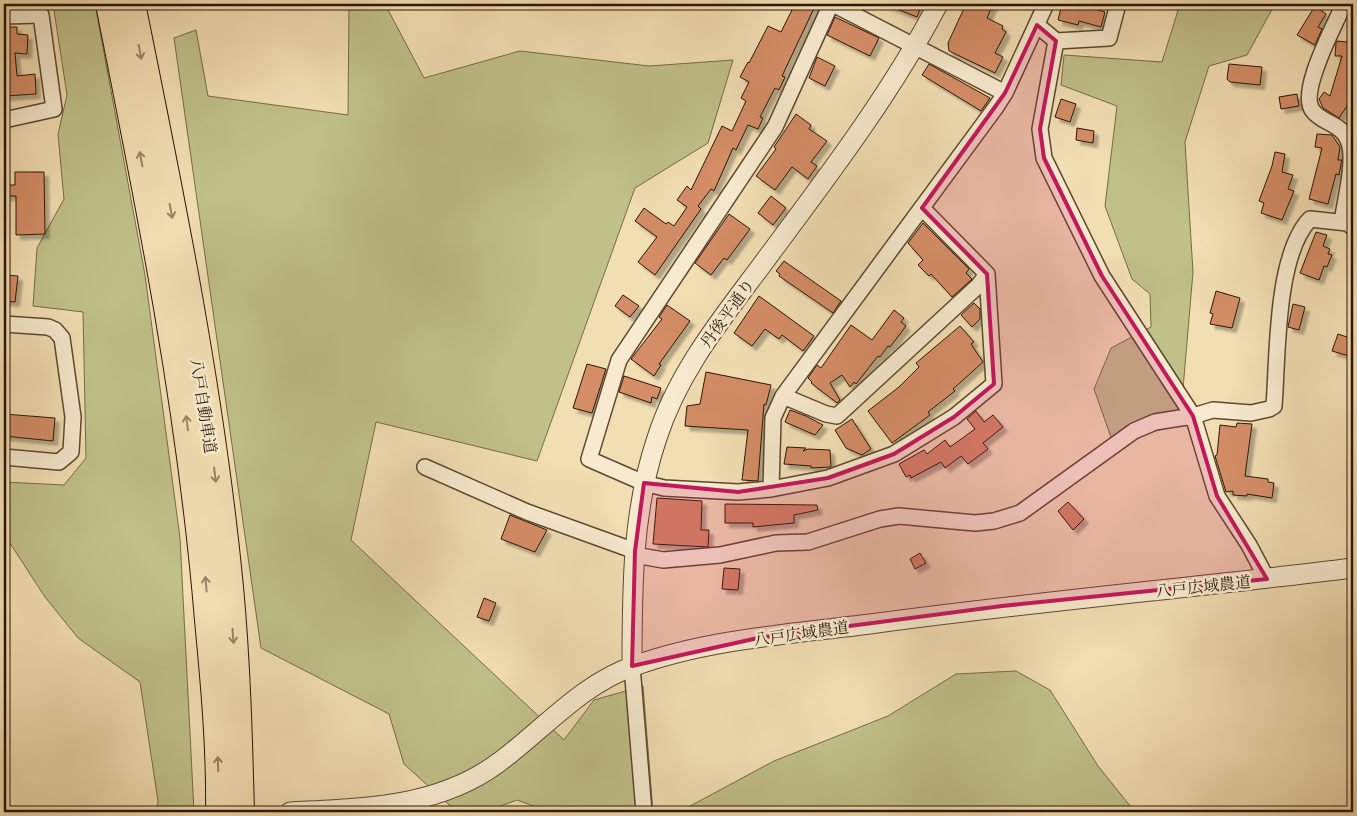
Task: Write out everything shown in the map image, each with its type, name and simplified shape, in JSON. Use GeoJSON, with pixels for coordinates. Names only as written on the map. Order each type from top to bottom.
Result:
{"type":"FeatureCollection","features":[{"type":"Feature","properties":{"kind":"highway","name":"八戸自動車道"},"geometry":{"type":"LineString","coordinates":[[110,4],[151,211],[186,411],[205,569],[213,665],[220,812]]}},
{"type":"Feature","properties":{"kind":"highway","name":"八戸自動車道"},"geometry":{"type":"LineString","coordinates":[[131,4],[172,216],[209,425],[229,586],[238,702],[240,812]]}},
{"type":"Feature","properties":{"kind":"street"},"geometry":{"type":"LineString","coordinates":[[922,208],[988,274],[994,384],[954,417],[894,454],[828,478],[771,489],[738,492],[664,488],[644,483],[589,459],[619,360],[776,127],[832,4],[1006,92]]}},
{"type":"Feature","properties":{"kind":"street","name":"丹後平通り"},"geometry":{"type":"LineString","coordinates":[[632,666],[635,553],[644,483],[657,437],[677,389],[703,344],[882,101],[938,4]]}},
{"type":"Feature","properties":{"kind":"street"},"geometry":{"type":"LineString","coordinates":[[771,489],[773,418],[783,396],[1006,92],[1046,4]]}},
{"type":"Feature","properties":{"kind":"street"},"geometry":{"type":"LineString","coordinates":[[1036,25],[1056,41],[1108,38],[1118,4]]}},
{"type":"Feature","properties":{"kind":"street"},"geometry":{"type":"LineString","coordinates":[[1341,10],[1319,60],[1312,82],[1309,102],[1313,112],[1337,127],[1348,138],[1351,151],[1343,216],[1350,225]]}},
{"type":"Feature","properties":{"kind":"street"},"geometry":{"type":"LineString","coordinates":[[4,16],[41,15],[54,109],[4,120]]}},
{"type":"Feature","properties":{"kind":"street"},"geometry":{"type":"LineString","coordinates":[[1056,41],[1040,129],[1044,158],[1102,276],[1193,416],[1217,496],[1249,545],[1267,579]]}},
{"type":"Feature","properties":{"kind":"street"},"geometry":{"type":"LineString","coordinates":[[425,467],[527,512],[635,553],[663,560],[720,555],[776,543],[808,542],[880,519],[899,516],[974,523],[994,521],[1020,512],[1134,431],[1155,422],[1193,416],[1213,410],[1251,413],[1274,406],[1276,349],[1284,290],[1291,258],[1300,235],[1310,220],[1350,225]]}},
{"type":"Feature","properties":{"kind":"street"},"geometry":{"type":"LineString","coordinates":[[783,396],[826,414],[837,416],[979,285],[988,274]]}},
{"type":"Feature","properties":{"kind":"street"},"geometry":{"type":"LineString","coordinates":[[4,324],[48,327],[62,338],[73,417],[71,452],[59,462],[4,457]]}},
{"type":"Feature","properties":{"kind":"street","name":"八戸広域農道"},"geometry":{"type":"LineString","coordinates":[[290,812],[370,808],[429,798],[464,785],[497,764],[596,684],[632,666],[686,652],[758,638],[1002,606],[1267,579],[1353,568]]}},
{"type":"Feature","properties":{"kind":"street"},"geometry":{"type":"LineString","coordinates":[[632,666],[644,812]]}},
{"type":"Feature","properties":{"kind":"highlighted area"},"geometry":{"type":"Polygon","coordinates":[[[1037,25],[1056,41],[1040,129],[1044,158],[1102,276],[1193,416],[1217,496],[1267,579],[1002,606],[758,638],[632,666],[635,551],[644,483],[738,492],[828,478],[894,454],[954,417],[994,384],[987,274],[922,208],[1005,93],[1037,25]]]}},
{"type":"Feature","properties":{"kind":"green space"},"geometry":{"type":"Polygon","coordinates":[[[53,4],[95,4],[145,275],[180,538],[194,812],[157,812],[158,801],[140,682],[78,638],[45,597],[4,534],[4,482],[64,485],[86,458],[83,312],[33,306],[37,248],[64,199],[58,134],[67,95],[53,4]]]}},
{"type":"Feature","properties":{"kind":"green space"},"geometry":{"type":"Polygon","coordinates":[[[349,4],[385,4],[424,78],[520,51],[649,66],[733,60],[708,143],[635,188],[537,461],[376,422],[351,540],[564,740],[594,700],[643,686],[653,812],[550,812],[517,800],[484,812],[457,812],[404,764],[389,714],[261,648],[174,38],[196,30],[208,96],[348,115],[349,4]]]}},
{"type":"Feature","properties":{"kind":"green space"},"geometry":{"type":"Polygon","coordinates":[[[1180,4],[1275,4],[1247,55],[1209,66],[1185,142],[1193,272],[1180,424],[1113,443],[1094,389],[1111,348],[1151,327],[1150,294],[1132,279],[1105,206],[1117,106],[1061,85],[1064,55],[1162,62],[1180,4]]]}},
{"type":"Feature","properties":{"kind":"green space"},"geometry":{"type":"Polygon","coordinates":[[[1016,671],[1050,690],[1098,766],[1135,812],[679,812],[774,761],[888,716],[956,674],[1016,671]]]}},
{"type":"Feature","properties":{"kind":"building"},"geometry":{"type":"Polygon","coordinates":[[[795,4],[816,4],[782,76],[785,77],[779,90],[775,88],[760,117],[763,118],[758,129],[748,125],[736,150],[733,148],[714,191],[711,189],[698,206],[701,209],[655,275],[638,262],[657,237],[635,221],[644,208],[666,224],[668,222],[674,226],[687,207],[677,200],[687,186],[691,190],[722,126],[732,131],[746,101],[741,98],[749,82],[740,77],[748,62],[768,26],[781,32],[795,4]]]}},
{"type":"Feature","properties":{"kind":"building"},"geometry":{"type":"Polygon","coordinates":[[[884,4],[922,4],[917,17],[884,4]]]}},
{"type":"Feature","properties":{"kind":"building"},"geometry":{"type":"Polygon","coordinates":[[[966,4],[993,4],[987,18],[1003,26],[1002,29],[1006,32],[995,53],[1003,57],[995,73],[949,51],[948,43],[966,4]]]}},
{"type":"Feature","properties":{"kind":"building"},"geometry":{"type":"Polygon","coordinates":[[[1062,4],[1086,10],[1087,7],[1105,12],[1101,27],[1079,21],[1078,25],[1058,20],[1062,4]]]}},
{"type":"Feature","properties":{"kind":"building"},"geometry":{"type":"Polygon","coordinates":[[[1315,6],[1326,14],[1318,27],[1322,29],[1315,45],[1297,35],[1315,6]]]}},
{"type":"Feature","properties":{"kind":"building"},"geometry":{"type":"Polygon","coordinates":[[[835,17],[879,38],[870,56],[827,35],[835,17]]]}},
{"type":"Feature","properties":{"kind":"building"},"geometry":{"type":"Polygon","coordinates":[[[4,27],[17,27],[17,34],[28,35],[27,54],[15,53],[17,76],[35,74],[36,94],[4,96],[4,27]]]}},
{"type":"Feature","properties":{"kind":"building"},"geometry":{"type":"Polygon","coordinates":[[[1350,29],[1353,29],[1353,97],[1339,118],[1323,108],[1319,99],[1324,92],[1330,96],[1342,56],[1335,56],[1336,43],[1337,41],[1347,42],[1350,29]]]}},
{"type":"Feature","properties":{"kind":"building"},"geometry":{"type":"Polygon","coordinates":[[[817,57],[835,66],[825,86],[809,78],[817,57]]]}},
{"type":"Feature","properties":{"kind":"building"},"geometry":{"type":"Polygon","coordinates":[[[929,64],[990,98],[981,111],[922,75],[929,64]]]}},
{"type":"Feature","properties":{"kind":"building"},"geometry":{"type":"Polygon","coordinates":[[[1229,64],[1262,67],[1260,85],[1230,82],[1227,79],[1229,64]]]}},
{"type":"Feature","properties":{"kind":"building"},"geometry":{"type":"Polygon","coordinates":[[[1297,94],[1299,106],[1281,109],[1279,97],[1297,94]]]}},
{"type":"Feature","properties":{"kind":"building"},"geometry":{"type":"Polygon","coordinates":[[[1061,99],[1076,104],[1070,122],[1055,117],[1061,99]]]}},
{"type":"Feature","properties":{"kind":"building"},"geometry":{"type":"Polygon","coordinates":[[[796,114],[811,125],[809,129],[827,141],[811,162],[817,166],[808,179],[792,167],[775,190],[756,176],[776,149],[774,147],[796,114]]]}},
{"type":"Feature","properties":{"kind":"building"},"geometry":{"type":"Polygon","coordinates":[[[1077,128],[1094,131],[1093,143],[1076,140],[1077,128]]]}},
{"type":"Feature","properties":{"kind":"building"},"geometry":{"type":"Polygon","coordinates":[[[1317,134],[1332,135],[1340,147],[1338,160],[1342,160],[1339,175],[1336,174],[1328,204],[1309,199],[1322,148],[1315,147],[1317,134]]]}},
{"type":"Feature","properties":{"kind":"building"},"geometry":{"type":"Polygon","coordinates":[[[1275,152],[1285,154],[1282,172],[1293,175],[1288,189],[1294,191],[1282,220],[1261,213],[1264,203],[1259,201],[1275,152]]]}},
{"type":"Feature","properties":{"kind":"building"},"geometry":{"type":"Polygon","coordinates":[[[15,172],[44,172],[45,234],[16,235],[16,196],[4,196],[4,185],[15,185],[15,172]]]}},
{"type":"Feature","properties":{"kind":"building"},"geometry":{"type":"Polygon","coordinates":[[[771,196],[786,208],[773,225],[758,213],[771,196]]]}},
{"type":"Feature","properties":{"kind":"building"},"geometry":{"type":"Polygon","coordinates":[[[729,214],[750,229],[727,260],[724,258],[711,275],[695,263],[729,214]]]}},
{"type":"Feature","properties":{"kind":"building"},"geometry":{"type":"Polygon","coordinates":[[[923,223],[969,269],[966,273],[972,279],[952,297],[931,274],[929,276],[918,265],[923,260],[908,243],[923,223]]]}},
{"type":"Feature","properties":{"kind":"building"},"geometry":{"type":"Polygon","coordinates":[[[1316,232],[1327,235],[1323,246],[1330,249],[1328,254],[1332,255],[1327,267],[1324,266],[1319,280],[1300,273],[1316,232]]]}},
{"type":"Feature","properties":{"kind":"building"},"geometry":{"type":"Polygon","coordinates":[[[784,261],[841,301],[833,313],[779,276],[780,274],[776,271],[784,261]]]}},
{"type":"Feature","properties":{"kind":"building"},"geometry":{"type":"Polygon","coordinates":[[[4,275],[18,276],[15,302],[4,301],[4,275]]]}},
{"type":"Feature","properties":{"kind":"building"},"geometry":{"type":"Polygon","coordinates":[[[1216,291],[1240,298],[1232,328],[1210,324],[1213,314],[1210,313],[1216,291]]]}},
{"type":"Feature","properties":{"kind":"building"},"geometry":{"type":"Polygon","coordinates":[[[623,295],[639,306],[630,317],[615,306],[623,295]]]}},
{"type":"Feature","properties":{"kind":"building"},"geometry":{"type":"Polygon","coordinates":[[[759,296],[814,336],[803,351],[782,335],[779,339],[765,329],[752,346],[734,333],[759,296]]]}},
{"type":"Feature","properties":{"kind":"building"},"geometry":{"type":"Polygon","coordinates":[[[974,303],[980,309],[980,319],[972,327],[961,315],[974,303]]]}},
{"type":"Feature","properties":{"kind":"building"},"geometry":{"type":"Polygon","coordinates":[[[1293,304],[1305,307],[1299,330],[1288,327],[1293,304]]]}},
{"type":"Feature","properties":{"kind":"building"},"geometry":{"type":"Polygon","coordinates":[[[667,305],[690,321],[659,364],[661,365],[654,376],[631,359],[662,319],[659,317],[667,305]]]}},
{"type":"Feature","properties":{"kind":"building"},"geometry":{"type":"Polygon","coordinates":[[[894,310],[904,318],[901,322],[906,326],[890,347],[888,346],[880,357],[878,356],[856,384],[854,382],[850,387],[842,375],[830,383],[840,400],[837,403],[811,383],[808,378],[817,365],[821,368],[851,325],[872,340],[894,310]]]}},
{"type":"Feature","properties":{"kind":"building"},"geometry":{"type":"Polygon","coordinates":[[[960,326],[974,342],[971,344],[983,362],[953,389],[955,391],[928,412],[930,415],[892,443],[868,411],[899,387],[919,367],[916,363],[960,326]]]}},
{"type":"Feature","properties":{"kind":"building"},"geometry":{"type":"Polygon","coordinates":[[[1338,334],[1353,339],[1353,357],[1332,351],[1338,334]]]}},
{"type":"Feature","properties":{"kind":"building"},"geometry":{"type":"Polygon","coordinates":[[[587,364],[606,369],[592,413],[573,408],[587,364]]]}},
{"type":"Feature","properties":{"kind":"building"},"geometry":{"type":"Polygon","coordinates":[[[706,372],[771,385],[766,405],[764,404],[758,481],[742,480],[748,430],[685,426],[687,406],[700,404],[706,372]]]}},
{"type":"Feature","properties":{"kind":"building"},"geometry":{"type":"Polygon","coordinates":[[[624,376],[661,388],[657,399],[652,397],[651,403],[619,392],[624,376]]]}},
{"type":"Feature","properties":{"kind":"building"},"geometry":{"type":"Polygon","coordinates":[[[790,410],[823,425],[815,435],[785,422],[790,410]]]}},
{"type":"Feature","properties":{"kind":"building"},"geometry":{"type":"Polygon","coordinates":[[[976,411],[984,422],[993,415],[1003,427],[983,443],[988,449],[968,464],[961,456],[945,468],[941,462],[911,478],[910,475],[906,477],[899,464],[924,450],[927,454],[945,440],[950,447],[975,429],[967,419],[976,411]]]}},
{"type":"Feature","properties":{"kind":"building"},"geometry":{"type":"Polygon","coordinates":[[[4,414],[55,418],[53,441],[4,436],[4,414]]]}},
{"type":"Feature","properties":{"kind":"building"},"geometry":{"type":"Polygon","coordinates":[[[852,419],[871,449],[862,455],[846,448],[835,430],[852,419]]]}},
{"type":"Feature","properties":{"kind":"building"},"geometry":{"type":"Polygon","coordinates":[[[1237,423],[1252,424],[1245,476],[1268,479],[1268,482],[1274,483],[1272,498],[1247,494],[1247,496],[1233,495],[1233,491],[1226,492],[1215,456],[1217,455],[1220,425],[1236,427],[1237,423]]]}},
{"type":"Feature","properties":{"kind":"building"},"geometry":{"type":"Polygon","coordinates":[[[787,447],[806,448],[803,451],[808,449],[830,450],[831,467],[811,468],[811,466],[784,464],[787,447]]]}},
{"type":"Feature","properties":{"kind":"building"},"geometry":{"type":"Polygon","coordinates":[[[657,498],[702,501],[701,530],[709,530],[708,547],[653,544],[657,498]]]}},
{"type":"Feature","properties":{"kind":"building"},"geometry":{"type":"Polygon","coordinates":[[[1068,502],[1084,519],[1073,530],[1058,511],[1068,502]]]}},
{"type":"Feature","properties":{"kind":"building"},"geometry":{"type":"Polygon","coordinates":[[[725,504],[817,505],[818,510],[794,515],[794,523],[753,527],[753,523],[725,523],[725,504]]]}},
{"type":"Feature","properties":{"kind":"building"},"geometry":{"type":"Polygon","coordinates":[[[510,515],[547,530],[535,552],[501,539],[510,515]]]}},
{"type":"Feature","properties":{"kind":"building"},"geometry":{"type":"Polygon","coordinates":[[[920,553],[926,563],[915,569],[910,559],[920,553]]]}},
{"type":"Feature","properties":{"kind":"building"},"geometry":{"type":"Polygon","coordinates":[[[724,568],[740,569],[738,590],[722,589],[724,568]]]}},
{"type":"Feature","properties":{"kind":"building"},"geometry":{"type":"Polygon","coordinates":[[[484,598],[496,603],[489,621],[477,617],[484,598]]]}}]}
